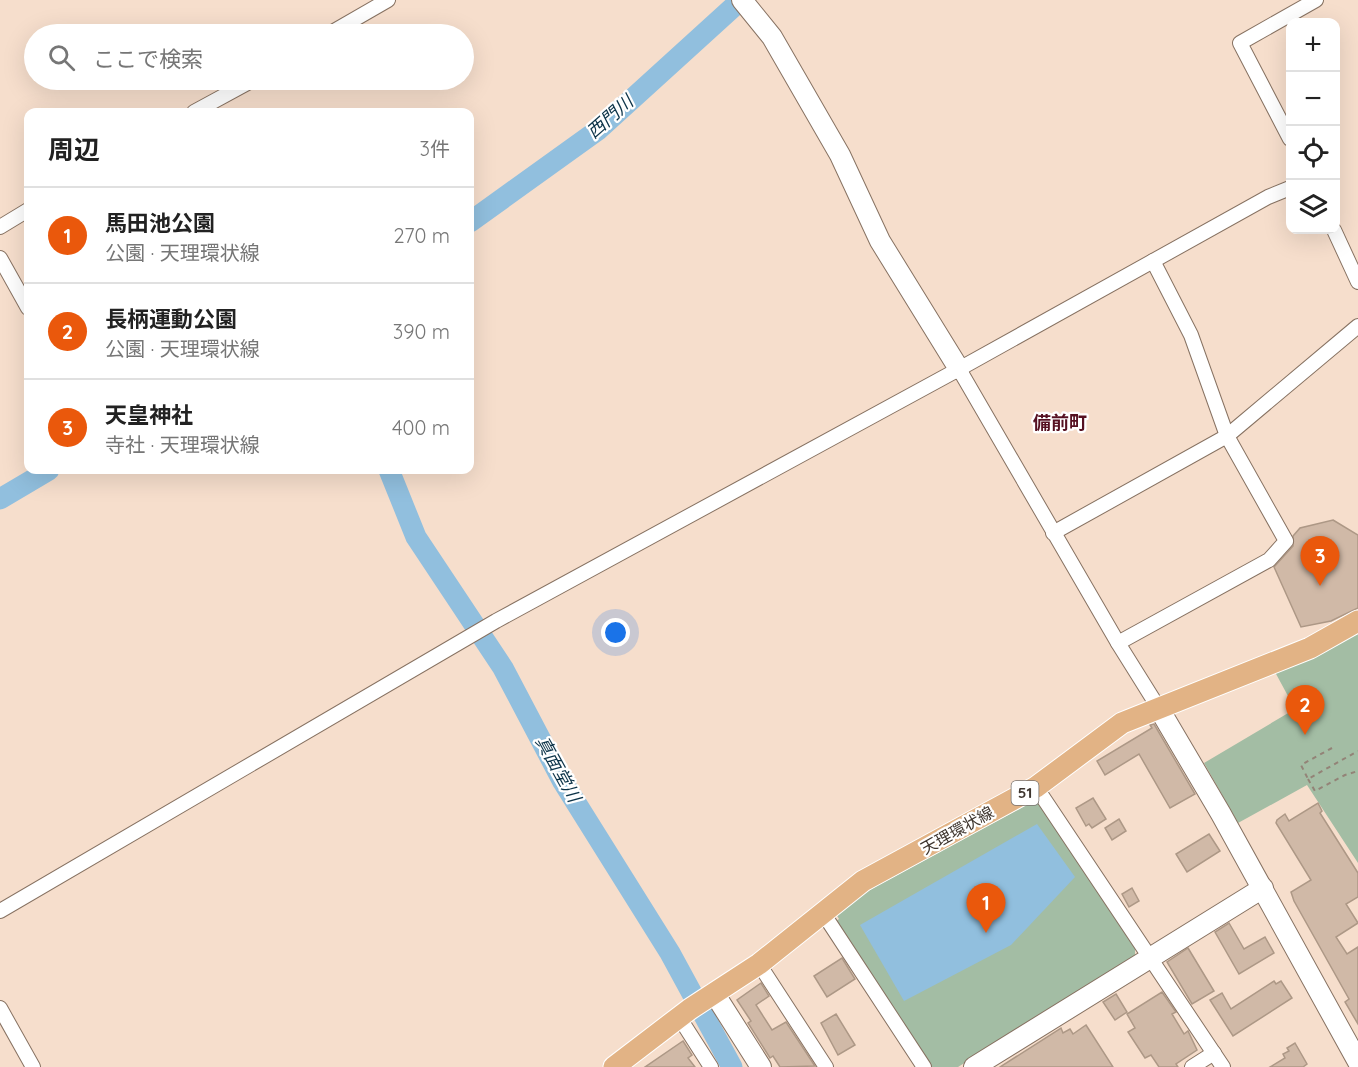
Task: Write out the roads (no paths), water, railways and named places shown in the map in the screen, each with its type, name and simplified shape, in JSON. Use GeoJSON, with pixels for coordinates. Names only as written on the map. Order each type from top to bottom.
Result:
{"type":"FeatureCollection","features":[{"type":"Feature","properties":{"kind":"main road","name":"天理環状線"},"geometry":{"type":"LineString","coordinates":[[614,1067],[684,1013],[759,964],[863,881],[1036,787],[1122,723],[1310,648],[1358,621]]}},
{"type":"Feature","properties":{"kind":"street"},"geometry":{"type":"LineString","coordinates":[[346,24],[388,0]]}},
{"type":"Feature","properties":{"kind":"street"},"geometry":{"type":"LineString","coordinates":[[742,0],[760,20],[840,155],[880,241],[959,369],[1263,888],[1353,1063]]}},
{"type":"Feature","properties":{"kind":"street"},"geometry":{"type":"LineString","coordinates":[[1286,131],[1240,43],[1316,0]]}},
{"type":"Feature","properties":{"kind":"street"},"geometry":{"type":"LineString","coordinates":[[201,108],[235,90]]}},
{"type":"Feature","properties":{"kind":"street"},"geometry":{"type":"LineString","coordinates":[[0,911],[496,621],[959,369],[1268,197],[1286,190]]}},
{"type":"Feature","properties":{"kind":"street"},"geometry":{"type":"LineString","coordinates":[[0,227],[24,212]]}},
{"type":"Feature","properties":{"kind":"street"},"geometry":{"type":"LineString","coordinates":[[1336,234],[1358,282]]}},
{"type":"Feature","properties":{"kind":"street"},"geometry":{"type":"LineString","coordinates":[[0,258],[24,301]]}},
{"type":"Feature","properties":{"kind":"street"},"geometry":{"type":"LineString","coordinates":[[1118,643],[1269,560],[1286,541],[1227,436],[1191,335],[1153,261]]}},
{"type":"Feature","properties":{"kind":"street"},"geometry":{"type":"LineString","coordinates":[[1053,533],[1227,436],[1358,326]]}},
{"type":"Feature","properties":{"kind":"street"},"geometry":{"type":"LineString","coordinates":[[1036,787],[1223,1067]]}},
{"type":"Feature","properties":{"kind":"street"},"geometry":{"type":"LineString","coordinates":[[974,1067],[1263,888]]}},
{"type":"Feature","properties":{"kind":"street"},"geometry":{"type":"LineString","coordinates":[[823,913],[924,1067]]}},
{"type":"Feature","properties":{"kind":"street"},"geometry":{"type":"LineString","coordinates":[[759,964],[826,1067]]}},
{"type":"Feature","properties":{"kind":"street"},"geometry":{"type":"LineString","coordinates":[[711,995],[761,1067]]}},
{"type":"Feature","properties":{"kind":"street"},"geometry":{"type":"LineString","coordinates":[[0,1008],[33,1067]]}},
{"type":"Feature","properties":{"kind":"street"},"geometry":{"type":"LineString","coordinates":[[684,1013],[711,1067]]}},
{"type":"Feature","properties":{"kind":"street"},"geometry":{"type":"LineString","coordinates":[[1192,1067],[1214,1053]]}},
{"type":"Feature","properties":{"kind":"water"},"geometry":{"type":"Polygon","coordinates":[[[1037,824],[1075,877],[1011,945],[904,1001],[860,925],[1037,824]]]}},
{"type":"Feature","properties":{"kind":"waterway","name":"西門川"},"geometry":{"type":"LineString","coordinates":[[474,219],[598,130],[741,0]]}},
{"type":"Feature","properties":{"kind":"waterway","name":"西門川"},"geometry":{"type":"LineString","coordinates":[[0,499],[42,474]]}},
{"type":"Feature","properties":{"kind":"waterway","name":"真面堂川"},"geometry":{"type":"LineString","coordinates":[[391,474],[416,537],[503,668],[563,782],[670,953],[732,1067]]}},
{"type":"Feature","properties":{"kind":"place","name":"天皇神社"},"geometry":{"type":"Point","coordinates":[1320,586]}},
{"type":"Feature","properties":{"kind":"place","name":"長柄運動公園"},"geometry":{"type":"Point","coordinates":[1305,735]}},
{"type":"Feature","properties":{"kind":"place","name":"馬田池公園"},"geometry":{"type":"Point","coordinates":[986,933]}},
{"type":"Feature","properties":{"kind":"district","name":"備前町"},"geometry":{"type":"Point","coordinates":[1060,423]}}]}
